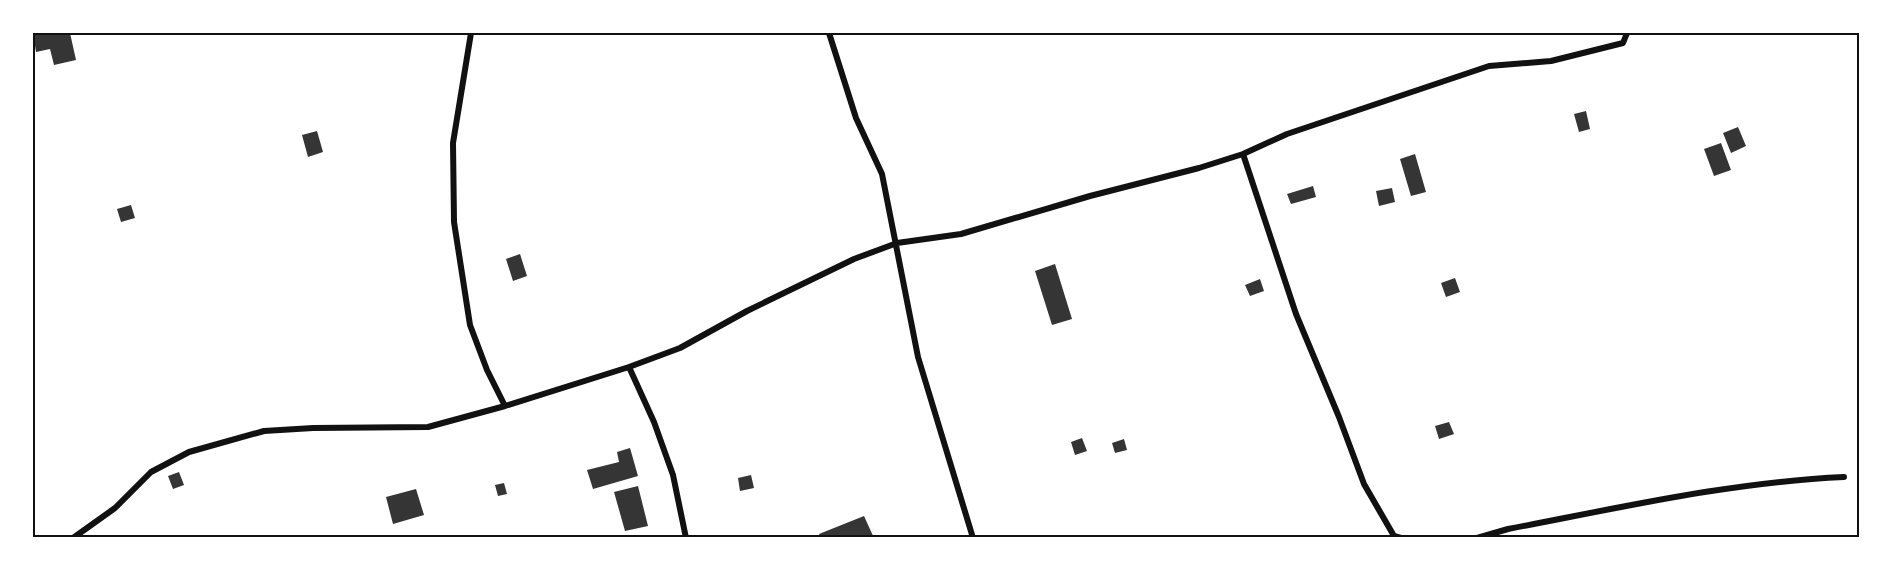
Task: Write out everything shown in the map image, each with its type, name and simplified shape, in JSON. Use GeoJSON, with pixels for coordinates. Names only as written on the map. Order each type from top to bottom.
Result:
{"type":"FeatureCollection","features":[{"type":"Feature","properties":{"kind":"street"},"geometry":{"type":"LineString","coordinates":[[471,33],[453,143],[454,222],[470,325],[487,370],[505,406]]}},
{"type":"Feature","properties":{"kind":"street"},"geometry":{"type":"LineString","coordinates":[[829,33],[856,118],[882,174],[918,357],[973,538]]}},
{"type":"Feature","properties":{"kind":"street"},"geometry":{"type":"LineString","coordinates":[[73,538],[115,508],[151,472],[189,452],[264,431],[313,428],[428,427],[505,406],[629,367],[680,348],[758,306],[854,260],[897,243],[961,234],[1243,154],[1287,134],[1489,66],[1551,61],[1623,43],[1627,33]]}},
{"type":"Feature","properties":{"kind":"street"},"geometry":{"type":"LineString","coordinates":[[1243,154],[1296,314],[1364,484],[1394,536],[1401,538]]}},
{"type":"Feature","properties":{"kind":"street"},"geometry":{"type":"LineString","coordinates":[[629,367],[654,422],[673,475],[686,538]]}},
{"type":"Feature","properties":{"kind":"street"},"geometry":{"type":"LineString","coordinates":[[1477,538],[1508,529],[1737,487],[1795,479],[1844,477]]}},
{"type":"Feature","properties":{"kind":"building"},"geometry":{"type":"Polygon","coordinates":[[[33,33],[70,33],[76,60],[54,65],[50,49],[36,52],[33,33]]]}},
{"type":"Feature","properties":{"kind":"building"},"geometry":{"type":"Polygon","coordinates":[[[1586,111],[1590,129],[1579,132],[1574,114],[1586,111]]]}},
{"type":"Feature","properties":{"kind":"building"},"geometry":{"type":"Polygon","coordinates":[[[1738,127],[1746,146],[1731,153],[1723,133],[1738,127]]]}},
{"type":"Feature","properties":{"kind":"building"},"geometry":{"type":"Polygon","coordinates":[[[317,131],[323,152],[308,157],[302,135],[317,131]]]}},
{"type":"Feature","properties":{"kind":"building"},"geometry":{"type":"Polygon","coordinates":[[[1721,143],[1731,170],[1714,176],[1704,149],[1721,143]]]}},
{"type":"Feature","properties":{"kind":"building"},"geometry":{"type":"Polygon","coordinates":[[[1415,154],[1426,192],[1411,196],[1400,159],[1415,154]]]}},
{"type":"Feature","properties":{"kind":"building"},"geometry":{"type":"Polygon","coordinates":[[[1313,186],[1316,197],[1291,204],[1287,194],[1313,186]]]}},
{"type":"Feature","properties":{"kind":"building"},"geometry":{"type":"Polygon","coordinates":[[[1392,188],[1395,202],[1379,206],[1376,191],[1392,188]]]}},
{"type":"Feature","properties":{"kind":"building"},"geometry":{"type":"Polygon","coordinates":[[[131,205],[135,218],[121,222],[117,209],[131,205]]]}},
{"type":"Feature","properties":{"kind":"building"},"geometry":{"type":"Polygon","coordinates":[[[520,254],[527,276],[513,281],[506,259],[520,254]]]}},
{"type":"Feature","properties":{"kind":"building"},"geometry":{"type":"Polygon","coordinates":[[[1055,264],[1072,319],[1052,325],[1035,271],[1055,264]]]}},
{"type":"Feature","properties":{"kind":"building"},"geometry":{"type":"Polygon","coordinates":[[[1455,278],[1460,292],[1446,297],[1441,283],[1455,278]]]}},
{"type":"Feature","properties":{"kind":"building"},"geometry":{"type":"Polygon","coordinates":[[[1260,279],[1264,291],[1250,296],[1245,285],[1260,279]]]}},
{"type":"Feature","properties":{"kind":"building"},"geometry":{"type":"Polygon","coordinates":[[[1449,422],[1454,434],[1439,439],[1435,426],[1449,422]]]}},
{"type":"Feature","properties":{"kind":"building"},"geometry":{"type":"Polygon","coordinates":[[[1082,438],[1087,451],[1075,455],[1071,442],[1082,438]]]}},
{"type":"Feature","properties":{"kind":"building"},"geometry":{"type":"Polygon","coordinates":[[[1124,439],[1127,450],[1115,453],[1112,443],[1124,439]]]}},
{"type":"Feature","properties":{"kind":"building"},"geometry":{"type":"Polygon","coordinates":[[[630,448],[638,476],[593,489],[587,470],[619,462],[617,452],[630,448]]]}},
{"type":"Feature","properties":{"kind":"building"},"geometry":{"type":"Polygon","coordinates":[[[179,472],[184,485],[173,489],[168,476],[179,472]]]}},
{"type":"Feature","properties":{"kind":"building"},"geometry":{"type":"Polygon","coordinates":[[[751,475],[754,488],[740,491],[738,478],[751,475]]]}},
{"type":"Feature","properties":{"kind":"building"},"geometry":{"type":"Polygon","coordinates":[[[504,483],[507,494],[498,496],[495,485],[504,483]]]}},
{"type":"Feature","properties":{"kind":"building"},"geometry":{"type":"Polygon","coordinates":[[[638,486],[648,526],[625,531],[614,492],[638,486]]]}},
{"type":"Feature","properties":{"kind":"building"},"geometry":{"type":"Polygon","coordinates":[[[416,489],[424,515],[393,524],[386,497],[416,489]]]}},
{"type":"Feature","properties":{"kind":"building"},"geometry":{"type":"Polygon","coordinates":[[[864,516],[874,538],[821,538],[819,534],[864,516]]]}}]}
